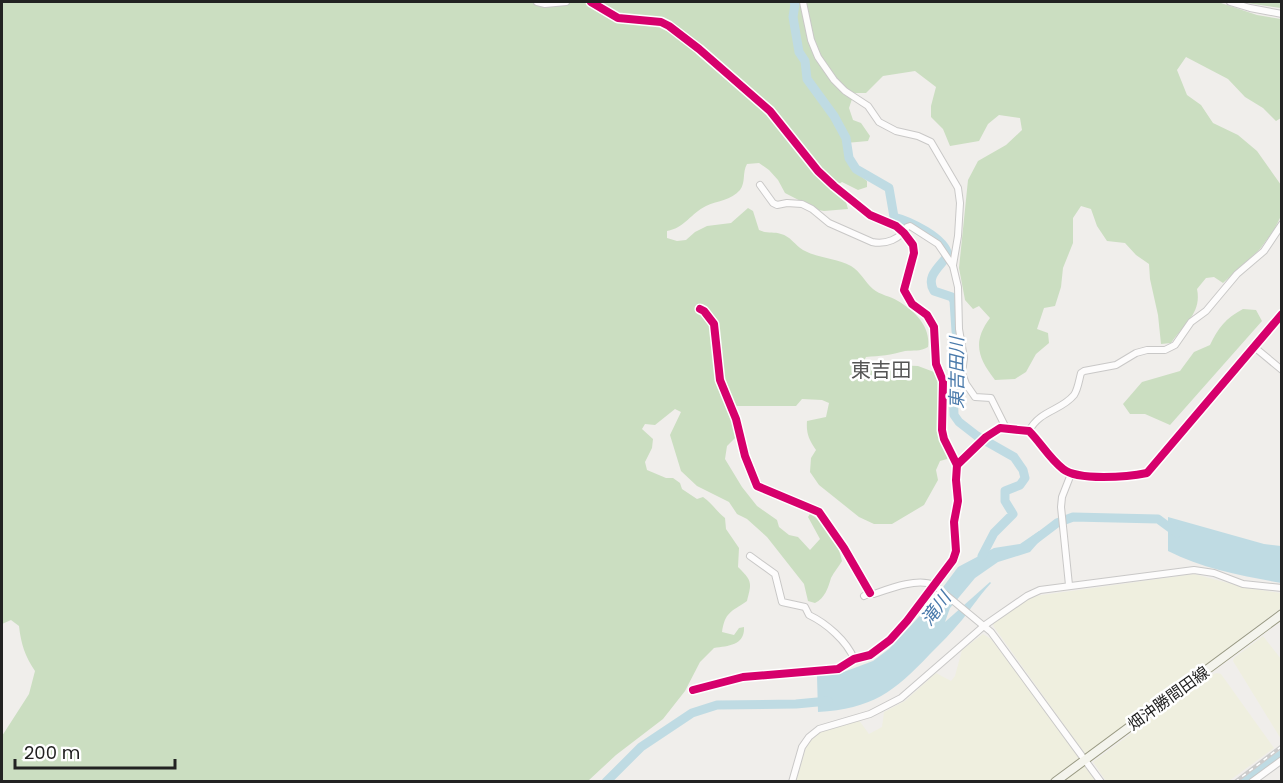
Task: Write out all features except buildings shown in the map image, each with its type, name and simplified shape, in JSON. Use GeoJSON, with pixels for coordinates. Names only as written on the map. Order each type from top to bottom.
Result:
{"type":"FeatureCollection","features":[{"type":"Feature","properties":{"kind":"main road","name":"畑沖勝間田線"},"geometry":{"type":"LineString","coordinates":[[1055,782],[1281,614]]}},
{"type":"Feature","properties":{"kind":"street"},"geometry":{"type":"LineString","coordinates":[[537,2],[545,4],[566,2]]}},
{"type":"Feature","properties":{"kind":"street"},"geometry":{"type":"LineString","coordinates":[[591,2],[618,18],[661,22],[669,26],[771,111],[818,171],[842,193],[870,215],[904,232],[913,245],[914,253],[904,290],[912,304],[927,315],[934,327],[936,364],[943,381],[942,430],[944,440],[957,465],[958,501],[954,522],[956,551],[953,560],[890,640],[870,655],[854,659],[838,669],[743,677],[693,690]]}},
{"type":"Feature","properties":{"kind":"street"},"geometry":{"type":"LineString","coordinates":[[803,2],[811,40],[834,80],[845,91],[868,106],[879,122],[896,131],[918,136],[931,142],[958,188],[960,203],[958,236],[953,266]]}},
{"type":"Feature","properties":{"kind":"street"},"geometry":{"type":"LineString","coordinates":[[1230,2],[1281,14]]}},
{"type":"Feature","properties":{"kind":"street"},"geometry":{"type":"LineString","coordinates":[[760,185],[772,203],[777,205],[802,204],[829,223],[872,242],[896,239],[907,227],[915,228],[938,244],[953,266],[958,288],[959,329],[964,358],[962,373],[966,384],[975,397],[986,396],[991,399],[1006,428]]}},
{"type":"Feature","properties":{"kind":"street"},"geometry":{"type":"LineString","coordinates":[[1029,431],[1038,418],[1072,398],[1081,372],[1116,365],[1136,353],[1147,350],[1165,350],[1175,345],[1191,322],[1206,311],[1237,274],[1264,250],[1281,224]]}},
{"type":"Feature","properties":{"kind":"street"},"geometry":{"type":"LineString","coordinates":[[700,309],[714,324],[720,380],[736,420],[745,456],[757,486],[819,512],[844,548],[867,594],[928,582],[972,614],[985,626],[1101,782]]}},
{"type":"Feature","properties":{"kind":"street"},"geometry":{"type":"LineString","coordinates":[[957,465],[984,439],[1000,428],[1006,428],[1029,431],[1050,457],[1071,474],[1105,477],[1147,473],[1281,314]]}},
{"type":"Feature","properties":{"kind":"street"},"geometry":{"type":"LineString","coordinates":[[1253,346],[1281,370]]}},
{"type":"Feature","properties":{"kind":"street"},"geometry":{"type":"LineString","coordinates":[[1069,585],[1061,507],[1062,497],[1071,474]]}},
{"type":"Feature","properties":{"kind":"street"},"geometry":{"type":"LineString","coordinates":[[750,556],[775,574],[782,602],[805,607],[809,615],[817,618],[833,632],[854,659]]}},
{"type":"Feature","properties":{"kind":"street"},"geometry":{"type":"LineString","coordinates":[[792,782],[802,747],[819,729],[870,714],[901,698],[985,626],[1027,596],[1040,590],[1194,570],[1214,573],[1243,584],[1281,588]]}},
{"type":"Feature","properties":{"kind":"street"},"geometry":{"type":"LineString","coordinates":[[1252,782],[1281,760]]}},
{"type":"Feature","properties":{"kind":"green space"},"geometry":{"type":"Polygon","coordinates":[[[2,2],[1218,2],[1257,15],[1281,19],[1281,118],[1276,121],[1263,108],[1245,97],[1228,79],[1186,57],[1177,70],[1187,95],[1201,105],[1213,123],[1238,135],[1257,151],[1281,185],[1282,214],[1260,249],[1223,283],[1214,277],[1206,278],[1197,289],[1197,305],[1191,318],[1171,343],[1161,344],[1149,264],[1125,243],[1107,241],[1097,226],[1091,209],[1081,206],[1073,218],[1073,243],[1063,268],[1061,287],[1055,306],[1044,308],[1037,329],[1048,333],[1049,343],[1036,354],[1026,372],[1015,379],[995,380],[979,350],[981,335],[990,318],[979,306],[973,309],[965,300],[959,268],[968,180],[978,161],[1006,145],[1022,130],[1020,118],[999,115],[988,124],[979,141],[950,146],[943,129],[931,117],[931,106],[936,87],[915,71],[883,76],[866,93],[854,93],[849,108],[853,120],[861,123],[870,136],[868,141],[846,143],[846,155],[850,165],[867,181],[867,187],[858,190],[842,182],[837,185],[836,192],[846,202],[848,209],[818,210],[785,193],[778,180],[759,163],[747,164],[743,184],[737,193],[706,206],[679,227],[667,231],[667,238],[677,241],[686,240],[707,226],[731,223],[748,208],[753,211],[759,230],[784,235],[808,253],[851,266],[876,291],[895,299],[910,310],[920,320],[927,333],[928,347],[925,349],[866,357],[864,361],[871,364],[918,366],[934,372],[940,380],[940,435],[949,456],[940,461],[936,470],[938,480],[924,505],[892,524],[874,524],[859,517],[819,485],[810,472],[811,458],[816,450],[808,436],[807,421],[826,417],[829,403],[822,400],[802,399],[796,406],[737,406],[736,437],[727,446],[725,459],[742,487],[757,506],[777,520],[779,527],[789,535],[798,537],[810,550],[820,539],[808,517],[810,514],[826,528],[838,548],[842,561],[831,578],[826,592],[818,601],[815,603],[808,601],[804,584],[767,537],[747,519],[737,514],[729,502],[697,486],[681,471],[670,435],[681,412],[675,409],[655,425],[645,424],[642,429],[653,439],[652,448],[645,462],[647,470],[666,478],[673,478],[680,483],[682,489],[697,499],[703,497],[706,499],[725,518],[726,529],[739,548],[738,567],[750,582],[750,586],[747,601],[727,616],[722,632],[734,635],[739,628],[744,627],[744,633],[735,644],[714,648],[700,662],[685,691],[663,719],[616,755],[588,781],[2,781],[2,736],[29,694],[35,671],[24,650],[19,626],[11,620],[2,624],[2,2]]]}},
{"type":"Feature","properties":{"kind":"green space"},"geometry":{"type":"Polygon","coordinates":[[[1244,2],[1281,2],[1281,8],[1247,3],[1244,2]]]}},
{"type":"Feature","properties":{"kind":"green space"},"geometry":{"type":"Polygon","coordinates":[[[1243,309],[1256,310],[1262,321],[1170,425],[1145,414],[1130,414],[1123,404],[1142,382],[1180,371],[1194,352],[1210,345],[1223,324],[1243,309]]]}},
{"type":"Feature","properties":{"kind":"green space"},"geometry":{"type":"Polygon","coordinates":[[[1194,574],[1247,588],[1281,593],[1281,608],[1085,754],[993,624],[1024,601],[1035,596],[1194,574]]]}},
{"type":"Feature","properties":{"kind":"green space"},"geometry":{"type":"Polygon","coordinates":[[[983,634],[991,639],[1080,757],[1048,781],[796,782],[807,744],[818,732],[858,719],[869,734],[882,727],[884,712],[905,701],[936,673],[951,681],[955,676],[962,650],[983,634]]]}},
{"type":"Feature","properties":{"kind":"green space"},"geometry":{"type":"Polygon","coordinates":[[[1263,636],[1281,659],[1281,739],[1233,661],[1263,636]]]}},
{"type":"Feature","properties":{"kind":"green space"},"geometry":{"type":"Polygon","coordinates":[[[1221,674],[1274,748],[1229,781],[1106,781],[1093,762],[1210,675],[1221,674]]]}},
{"type":"Feature","properties":{"kind":"green space"},"geometry":{"type":"Polygon","coordinates":[[[1085,766],[1096,781],[1064,781],[1085,766]]]}},
{"type":"Feature","properties":{"kind":"water"},"geometry":{"type":"Polygon","coordinates":[[[1168,517],[1264,544],[1281,546],[1281,583],[1209,567],[1168,551],[1168,517]]]}},
{"type":"Feature","properties":{"kind":"water"},"geometry":{"type":"Polygon","coordinates":[[[1039,531],[1043,537],[1030,552],[998,562],[975,578],[950,608],[945,622],[991,583],[954,629],[905,679],[868,702],[853,707],[818,712],[817,676],[841,673],[873,661],[889,649],[929,606],[958,567],[994,548],[1020,544],[1039,531]]]}},
{"type":"Feature","properties":{"kind":"waterway","name":"東吉田川"},"geometry":{"type":"LineString","coordinates":[[794,2],[793,17],[799,52],[805,61],[807,79],[834,116],[846,138],[849,158],[856,169],[889,188],[894,217],[909,222],[934,237],[941,242],[948,255],[932,276],[931,281],[934,291],[952,297],[954,301],[961,361],[953,378],[954,415],[977,436],[1014,457],[1023,470],[1025,478],[1020,485],[1005,491],[1005,501],[1013,514],[994,533],[982,556]]}},
{"type":"Feature","properties":{"kind":"waterway","name":"滝川"},"geometry":{"type":"LineString","coordinates":[[1032,542],[1057,523],[1073,517],[1158,519],[1177,533]]}},
{"type":"Feature","properties":{"kind":"waterway","name":"滝川"},"geometry":{"type":"LineString","coordinates":[[606,782],[641,747],[692,713],[717,705],[796,704],[828,701]]}},
{"type":"Feature","properties":{"kind":"waterway"},"geometry":{"type":"LineString","coordinates":[[1244,782],[1282,754]]}},
{"type":"Feature","properties":{"kind":"railway"},"geometry":{"type":"LineString","coordinates":[[1235,782],[1282,746]]}},
{"type":"Feature","properties":{"kind":"cycle path"},"geometry":{"type":"LineString","coordinates":[[591,2],[618,18],[661,22],[669,26],[770,111],[818,171],[834,186],[870,215],[896,226],[904,233],[913,245],[914,253],[904,290],[912,304],[927,315],[934,327],[936,364],[943,381],[942,430],[957,465]]}},
{"type":"Feature","properties":{"kind":"cycle path"},"geometry":{"type":"LineString","coordinates":[[700,309],[714,324],[720,380],[736,419],[745,456],[757,486],[819,512],[844,548],[870,593]]}},
{"type":"Feature","properties":{"kind":"cycle path"},"geometry":{"type":"LineString","coordinates":[[693,690],[743,677],[838,669],[854,659],[870,655],[890,640],[907,621],[953,560],[956,551],[954,522],[958,501],[957,465],[986,437],[1000,428],[1029,431],[1058,465],[1070,473],[1091,477],[1147,473],[1282,314]]}},
{"type":"Feature","properties":{"kind":"district","name":"東吉田"},"geometry":{"type":"Point","coordinates":[881,370]}}]}
